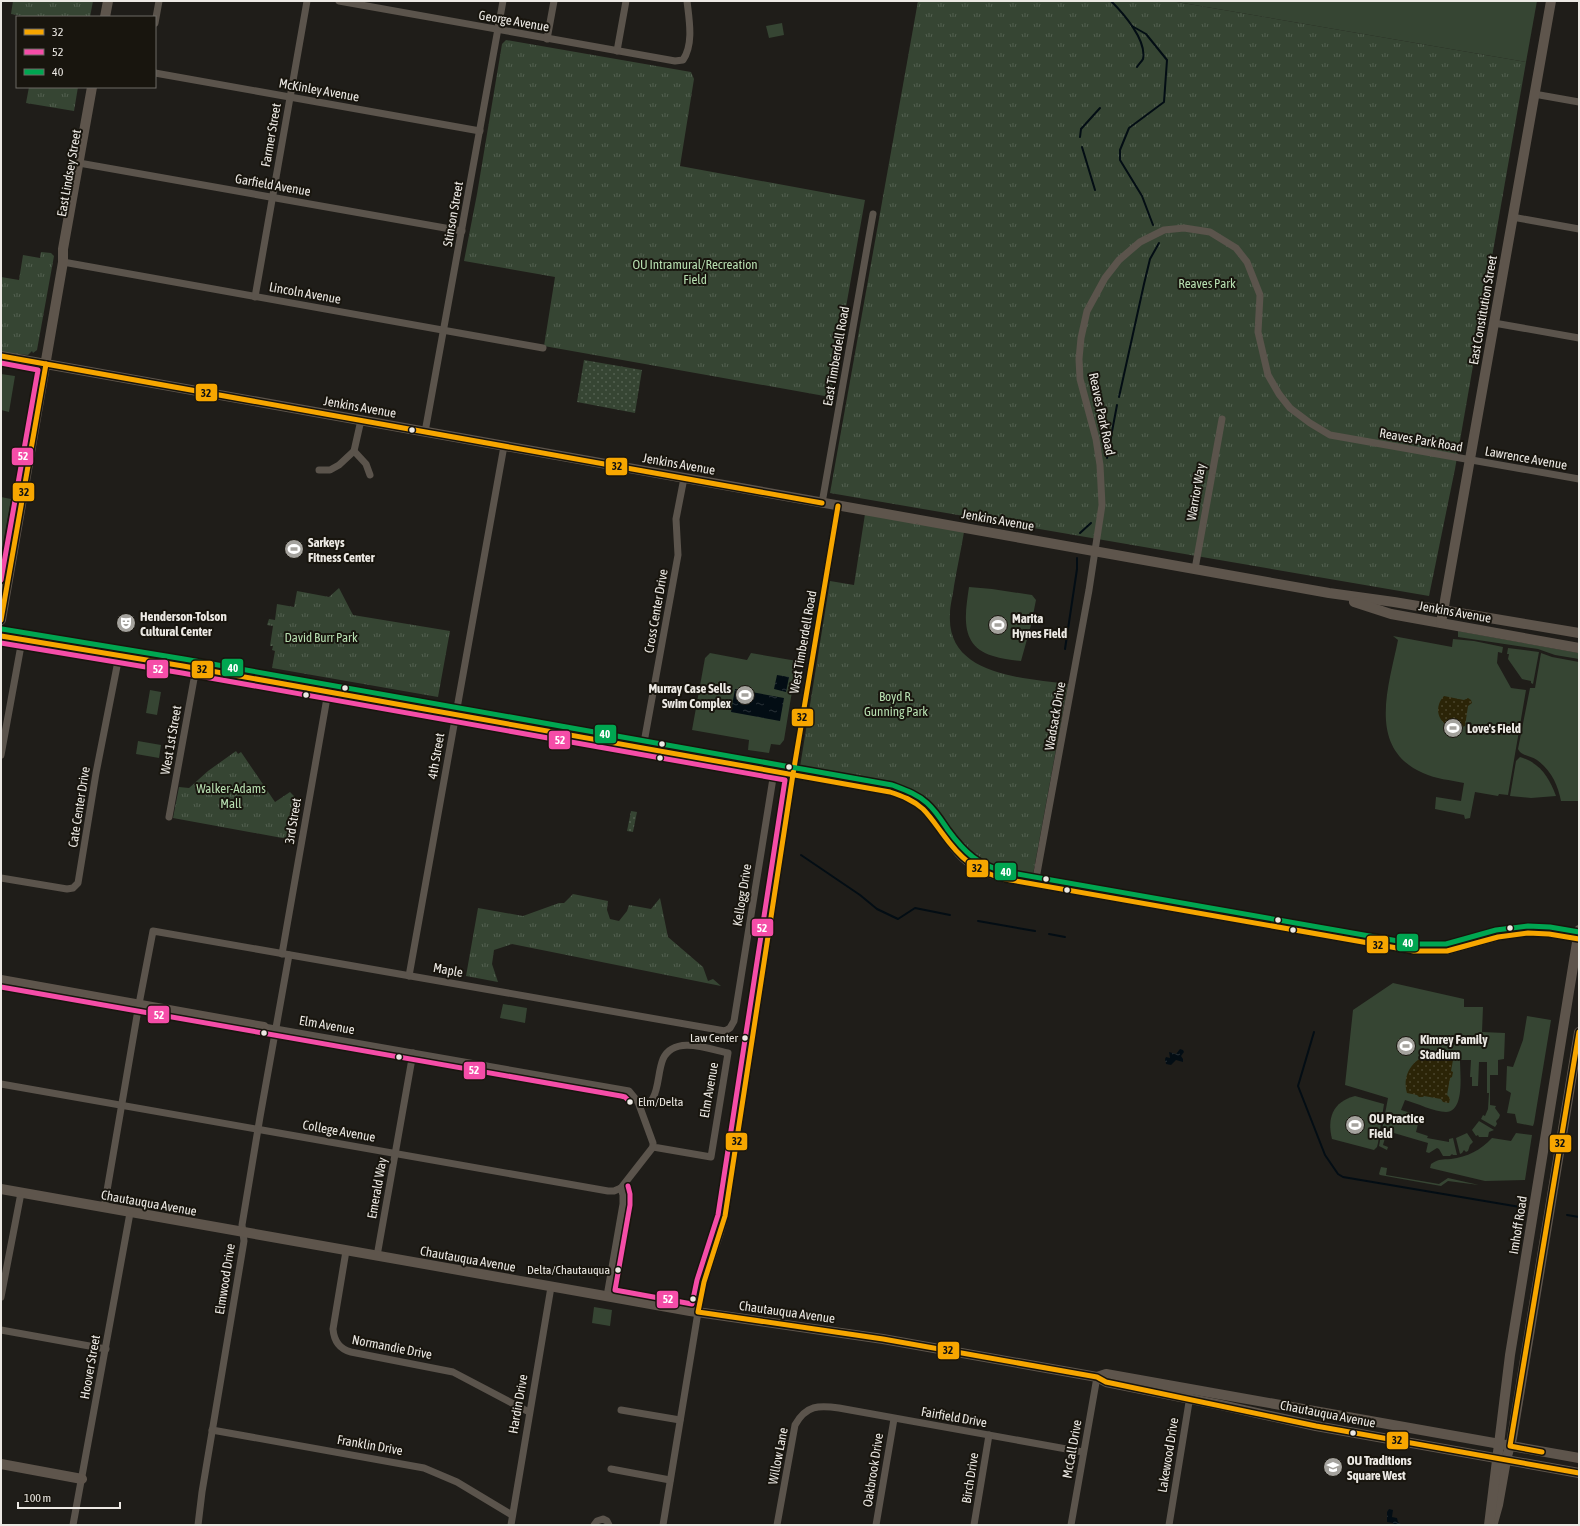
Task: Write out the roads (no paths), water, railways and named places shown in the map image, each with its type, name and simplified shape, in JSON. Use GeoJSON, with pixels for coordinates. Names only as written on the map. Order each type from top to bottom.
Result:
{"type":"FeatureCollection","features":[{"type":"Feature","properties":{"kind":"street"},"geometry":{"type":"LineString","coordinates":[[105,16],[108,1]]}},
{"type":"Feature","properties":{"kind":"street"},"geometry":{"type":"LineString","coordinates":[[110,16],[113,1]]}},
{"type":"Feature","properties":{"kind":"street"},"geometry":{"type":"LineString","coordinates":[[156,18],[159,1]]}},
{"type":"Feature","properties":{"kind":"street","name":"Farmer Street"},"geometry":{"type":"LineString","coordinates":[[255,297],[307,1]]}},
{"type":"Feature","properties":{"kind":"street","name":"George Avenue"},"geometry":{"type":"LineString","coordinates":[[339,1],[676,61],[681,61],[685,57],[688,49],[690,33],[687,1]]}},
{"type":"Feature","properties":{"kind":"street","name":"Stinson Street"},"geometry":{"type":"LineString","coordinates":[[425,432],[504,1]]}},
{"type":"Feature","properties":{"kind":"street"},"geometry":{"type":"LineString","coordinates":[[547,39],[554,1]]}},
{"type":"Feature","properties":{"kind":"street"},"geometry":{"type":"LineString","coordinates":[[617,51],[626,1]]}},
{"type":"Feature","properties":{"kind":"street","name":"East Constitution Street"},"geometry":{"type":"LineString","coordinates":[[1441,623],[1551,1]]}},
{"type":"Feature","properties":{"kind":"street","name":"McKinley Avenue"},"geometry":{"type":"LineString","coordinates":[[156,73],[480,131]]}},
{"type":"Feature","properties":{"kind":"street","name":"East Lindsey Street"},"geometry":{"type":"LineString","coordinates":[[1,620],[63,262],[68,250],[92,88]]}},
{"type":"Feature","properties":{"kind":"street","name":"East Lindsey Street"},"geometry":{"type":"LineString","coordinates":[[81,163],[97,88]]}},
{"type":"Feature","properties":{"kind":"street"},"geometry":{"type":"LineString","coordinates":[[1534,94],[1579,102]]}},
{"type":"Feature","properties":{"kind":"street","name":"Garfield Avenue"},"geometry":{"type":"LineString","coordinates":[[81,163],[462,231]]}},
{"type":"Feature","properties":{"kind":"street","name":"East Timberdell Road"},"geometry":{"type":"LineString","coordinates":[[822,503],[874,214]]}},
{"type":"Feature","properties":{"kind":"street"},"geometry":{"type":"LineString","coordinates":[[1512,217],[1579,229]]}},
{"type":"Feature","properties":{"kind":"street","name":"Reaves Park Road"},"geometry":{"type":"LineString","coordinates":[[1095,551],[1102,506],[1102,486],[1096,439],[1080,379],[1080,338],[1087,311],[1105,278],[1119,260],[1140,242],[1164,230],[1184,228],[1210,232],[1236,248],[1247,262],[1260,295],[1258,332],[1268,375],[1279,394],[1290,408],[1310,423],[1330,435],[1345,439],[1470,460]]}},
{"type":"Feature","properties":{"kind":"street","name":"Lincoln Avenue"},"geometry":{"type":"LineString","coordinates":[[63,262],[543,348]]}},
{"type":"Feature","properties":{"kind":"street"},"geometry":{"type":"LineString","coordinates":[[1494,323],[1579,338]]}},
{"type":"Feature","properties":{"kind":"street","name":"Jenkins Avenue"},"geometry":{"type":"LineString","coordinates":[[1,356],[1329,593],[1394,602],[1579,633]]}},
{"type":"Feature","properties":{"kind":"street","name":"Warrior Way"},"geometry":{"type":"LineString","coordinates":[[1195,569],[1222,419]]}},
{"type":"Feature","properties":{"kind":"street"},"geometry":{"type":"LineString","coordinates":[[319,470],[330,470],[339,466],[354,451],[360,420]]}},
{"type":"Feature","properties":{"kind":"street","name":"4th Street"},"geometry":{"type":"LineString","coordinates":[[408,976],[504,446]]}},
{"type":"Feature","properties":{"kind":"street"},"geometry":{"type":"LineString","coordinates":[[354,451],[366,464],[370,475]]}},
{"type":"Feature","properties":{"kind":"street","name":"Lawrence Avenue"},"geometry":{"type":"LineString","coordinates":[[1470,460],[1579,479]]}},
{"type":"Feature","properties":{"kind":"street","name":"Cross Center Drive"},"geometry":{"type":"LineString","coordinates":[[643,748],[678,555],[676,519],[684,478]]}},
{"type":"Feature","properties":{"kind":"street","name":"West Timberdell Road"},"geometry":{"type":"LineString","coordinates":[[663,1525],[704,1282],[725,1216],[793,774],[838,506]]}},
{"type":"Feature","properties":{"kind":"street","name":"Wadsack Drive"},"geometry":{"type":"LineString","coordinates":[[1035,884],[1061,749],[1095,551]]}},
{"type":"Feature","properties":{"kind":"street","name":"Jenkins Avenue"},"geometry":{"type":"LineString","coordinates":[[1329,593],[1391,614],[1579,648]]}},
{"type":"Feature","properties":{"kind":"street"},"geometry":{"type":"LineString","coordinates":[[1,636],[196,668],[774,772],[877,789],[901,795],[921,806],[930,815],[957,853],[971,866],[989,875],[1035,884],[1414,951],[1447,951],[1498,937],[1528,933],[1579,936]]}},
{"type":"Feature","properties":{"kind":"street"},"geometry":{"type":"LineString","coordinates":[[1,755],[22,640]]}},
{"type":"Feature","properties":{"kind":"street","name":"Cate Center Drive"},"geometry":{"type":"LineString","coordinates":[[1,878],[67,889],[73,888],[78,883],[96,773],[119,656]]}},
{"type":"Feature","properties":{"kind":"street","name":"West 1st Street"},"geometry":{"type":"LineString","coordinates":[[169,817],[196,668]]}},
{"type":"Feature","properties":{"kind":"street","name":"3rd Street"},"geometry":{"type":"LineString","coordinates":[[279,1013],[286,954],[328,692]]}},
{"type":"Feature","properties":{"kind":"street","name":"Kellogg Drive"},"geometry":{"type":"LineString","coordinates":[[734,1021],[774,772]]}},
{"type":"Feature","properties":{"kind":"street","name":"Maple"},"geometry":{"type":"LineString","coordinates":[[139,1004],[153,931],[719,1031],[728,1030],[734,1021]]}},
{"type":"Feature","properties":{"kind":"street","name":"Imhoff Road"},"geometry":{"type":"LineString","coordinates":[[1492,1525],[1498,1505],[1501,1459],[1498,1444],[1511,1348],[1579,936]]}},
{"type":"Feature","properties":{"kind":"street","name":"Elm Avenue"},"geometry":{"type":"LineString","coordinates":[[1,980],[622,1089],[632,1093],[640,1106],[653,1143],[653,1147],[711,1157],[728,1053],[689,1045],[679,1045],[674,1048],[663,1059],[653,1098],[651,1101],[640,1106]]}},
{"type":"Feature","properties":{"kind":"street"},"geometry":{"type":"LineString","coordinates":[[104,1208],[139,1004]]}},
{"type":"Feature","properties":{"kind":"street","name":"Elmwood Drive"},"geometry":{"type":"LineString","coordinates":[[198,1525],[212,1430],[244,1241],[242,1225],[279,1013]]}},
{"type":"Feature","properties":{"kind":"street","name":"Imhoff Road"},"geometry":{"type":"LineString","coordinates":[[1488,1525],[1501,1459],[1510,1446],[1579,1032]]}},
{"type":"Feature","properties":{"kind":"street","name":"Emerald Way"},"geometry":{"type":"LineString","coordinates":[[377,1256],[413,1053]]}},
{"type":"Feature","properties":{"kind":"street","name":"College Avenue"},"geometry":{"type":"LineString","coordinates":[[1,1084],[608,1191],[614,1191],[621,1188]]}},
{"type":"Feature","properties":{"kind":"street"},"geometry":{"type":"LineString","coordinates":[[607,1296],[623,1204],[621,1188],[653,1147]]}},
{"type":"Feature","properties":{"kind":"street","name":"Chautauqua Avenue"},"geometry":{"type":"LineString","coordinates":[[1,1189],[243,1233],[698,1312],[883,1339],[1097,1377],[1106,1382],[1190,1394],[1579,1458]]}},
{"type":"Feature","properties":{"kind":"street"},"geometry":{"type":"LineString","coordinates":[[1,1297],[21,1193]]}},
{"type":"Feature","properties":{"kind":"street","name":"Hoover Street"},"geometry":{"type":"LineString","coordinates":[[73,1525],[130,1213]]}},
{"type":"Feature","properties":{"kind":"street","name":"Normandie Drive"},"geometry":{"type":"LineString","coordinates":[[346,1251],[333,1329],[335,1340],[342,1348],[351,1352],[453,1372],[529,1412]]}},
{"type":"Feature","properties":{"kind":"street","name":"Hardin Drive"},"geometry":{"type":"LineString","coordinates":[[511,1525],[551,1287]]}},
{"type":"Feature","properties":{"kind":"street"},"geometry":{"type":"LineString","coordinates":[[1,1330],[106,1349]]}},
{"type":"Feature","properties":{"kind":"street","name":"McCall Drive"},"geometry":{"type":"LineString","coordinates":[[1071,1525],[1097,1377]]}},
{"type":"Feature","properties":{"kind":"street","name":"Chautauqua Avenue"},"geometry":{"type":"LineString","coordinates":[[1190,1394],[1316,1426],[1579,1473]]}},
{"type":"Feature","properties":{"kind":"street","name":"Lakewood Drive"},"geometry":{"type":"LineString","coordinates":[[1169,1525],[1190,1394]]}},
{"type":"Feature","properties":{"kind":"street","name":"Fairfield Drive"},"geometry":{"type":"LineString","coordinates":[[821,1406],[1083,1452]]}},
{"type":"Feature","properties":{"kind":"street","name":"Willow Lane"},"geometry":{"type":"LineString","coordinates":[[778,1525],[795,1425],[799,1418],[807,1411],[821,1406]]}},
{"type":"Feature","properties":{"kind":"street"},"geometry":{"type":"LineString","coordinates":[[621,1410],[680,1420]]}},
{"type":"Feature","properties":{"kind":"street","name":"Oakbrook Drive"},"geometry":{"type":"LineString","coordinates":[[876,1525],[894,1419]]}},
{"type":"Feature","properties":{"kind":"street","name":"Franklin Drive"},"geometry":{"type":"LineString","coordinates":[[212,1430],[424,1468],[457,1482],[512,1515]]}},
{"type":"Feature","properties":{"kind":"street","name":"Birch Drive"},"geometry":{"type":"LineString","coordinates":[[974,1525],[989,1435]]}},
{"type":"Feature","properties":{"kind":"street"},"geometry":{"type":"LineString","coordinates":[[1,1464],[82,1479]]}},
{"type":"Feature","properties":{"kind":"street"},"geometry":{"type":"LineString","coordinates":[[611,1469],[670,1480]]}},
{"type":"Feature","properties":{"kind":"street"},"geometry":{"type":"LineString","coordinates":[[594,1525],[597,1521],[603,1519],[607,1521],[609,1525]]}},
{"type":"Feature","properties":{"kind":"water"},"geometry":{"type":"Polygon","coordinates":[[[777,675],[789,677],[786,692],[774,689],[777,675]]]}},
{"type":"Feature","properties":{"kind":"water"},"geometry":{"type":"Polygon","coordinates":[[[735,689],[784,698],[780,721],[731,712],[735,689]]]}},
{"type":"Feature","properties":{"kind":"water"},"geometry":{"type":"Polygon","coordinates":[[[1180,1049],[1184,1052],[1181,1056],[1183,1062],[1176,1060],[1171,1065],[1166,1064],[1166,1057],[1170,1058],[1169,1052],[1176,1054],[1180,1049]]]}},
{"type":"Feature","properties":{"kind":"water"},"geometry":{"type":"Polygon","coordinates":[[[1389,1509],[1393,1510],[1392,1517],[1397,1518],[1398,1522],[1402,1525],[1394,1525],[1393,1523],[1387,1522],[1387,1512],[1389,1509]]]}},
{"type":"Feature","properties":{"kind":"waterway"},"geometry":{"type":"LineString","coordinates":[[1111,1],[1122,12],[1138,35],[1143,52],[1143,59],[1137,67]]}},
{"type":"Feature","properties":{"kind":"waterway"},"geometry":{"type":"LineString","coordinates":[[1132,26],[1146,34],[1167,60],[1164,102],[1129,128],[1120,150],[1120,160],[1142,196],[1153,225]]}},
{"type":"Feature","properties":{"kind":"waterway"},"geometry":{"type":"LineString","coordinates":[[1080,137],[1081,129],[1100,108]]}},
{"type":"Feature","properties":{"kind":"waterway"},"geometry":{"type":"LineString","coordinates":[[1082,147],[1095,190]]}},
{"type":"Feature","properties":{"kind":"waterway"},"geometry":{"type":"LineString","coordinates":[[1119,397],[1150,259],[1159,243]]}},
{"type":"Feature","properties":{"kind":"waterway"},"geometry":{"type":"LineString","coordinates":[[1107,458],[1117,405]]}},
{"type":"Feature","properties":{"kind":"waterway"},"geometry":{"type":"LineString","coordinates":[[1080,533],[1091,523]]}},
{"type":"Feature","properties":{"kind":"waterway"},"geometry":{"type":"LineString","coordinates":[[1065,649],[1077,569],[1077,558]]}},
{"type":"Feature","properties":{"kind":"waterway"},"geometry":{"type":"LineString","coordinates":[[801,855],[860,895],[877,909],[898,919],[915,908],[950,915]]}},
{"type":"Feature","properties":{"kind":"waterway"},"geometry":{"type":"LineString","coordinates":[[978,921],[1035,931]]}},
{"type":"Feature","properties":{"kind":"waterway"},"geometry":{"type":"LineString","coordinates":[[1049,934],[1065,937]]}},
{"type":"Feature","properties":{"kind":"waterway"},"geometry":{"type":"LineString","coordinates":[[1314,1032],[1298,1086],[1325,1155],[1338,1174],[1343,1177],[1520,1207]]}},
{"type":"Feature","properties":{"kind":"waterway"},"geometry":{"type":"LineString","coordinates":[[1567,1215],[1579,1217]]}},
{"type":"Feature","properties":{"kind":"place","name":"Sarkeys Fitness Center"},"geometry":{"type":"Point","coordinates":[294,549]}},
{"type":"Feature","properties":{"kind":"place","name":"Henderson-Tolson Cultural Center"},"geometry":{"type":"Point","coordinates":[126,623]}},
{"type":"Feature","properties":{"kind":"place","name":"Marita Hynes Field"},"geometry":{"type":"Point","coordinates":[998,625]}},
{"type":"Feature","properties":{"kind":"place","name":"Murray Case Sells Swim Complex"},"geometry":{"type":"Point","coordinates":[745,695]}},
{"type":"Feature","properties":{"kind":"place","name":"Love's Field"},"geometry":{"type":"Point","coordinates":[1453,728]}},
{"type":"Feature","properties":{"kind":"place","name":"Law Center"},"geometry":{"type":"Point","coordinates":[745,1038]}},
{"type":"Feature","properties":{"kind":"place","name":"Kimrey Family Stadium"},"geometry":{"type":"Point","coordinates":[1406,1046]}},
{"type":"Feature","properties":{"kind":"place","name":"Elm/Delta"},"geometry":{"type":"Point","coordinates":[630,1102]}},
{"type":"Feature","properties":{"kind":"place","name":"OU Practice Field"},"geometry":{"type":"Point","coordinates":[1355,1125]}},
{"type":"Feature","properties":{"kind":"place","name":"Delta/Chautauqua"},"geometry":{"type":"Point","coordinates":[618,1270]}},
{"type":"Feature","properties":{"kind":"place","name":"OU Traditions Square West"},"geometry":{"type":"Point","coordinates":[1333,1467]}},
{"type":"Feature","properties":{"kind":"park label","name":"OU Intramural/Recreation Field"},"geometry":{"type":"Point","coordinates":[695,272]}},
{"type":"Feature","properties":{"kind":"park label","name":"Reaves Park"},"geometry":{"type":"Point","coordinates":[1207,283]}},
{"type":"Feature","properties":{"kind":"park label","name":"David Burr Park"},"geometry":{"type":"Point","coordinates":[321,637]}},
{"type":"Feature","properties":{"kind":"park label","name":"Boyd R. Gunning Park"},"geometry":{"type":"Point","coordinates":[896,704]}},
{"type":"Feature","properties":{"kind":"park label","name":"Walker-Adams Mall"},"geometry":{"type":"Point","coordinates":[231,796]}}]}
